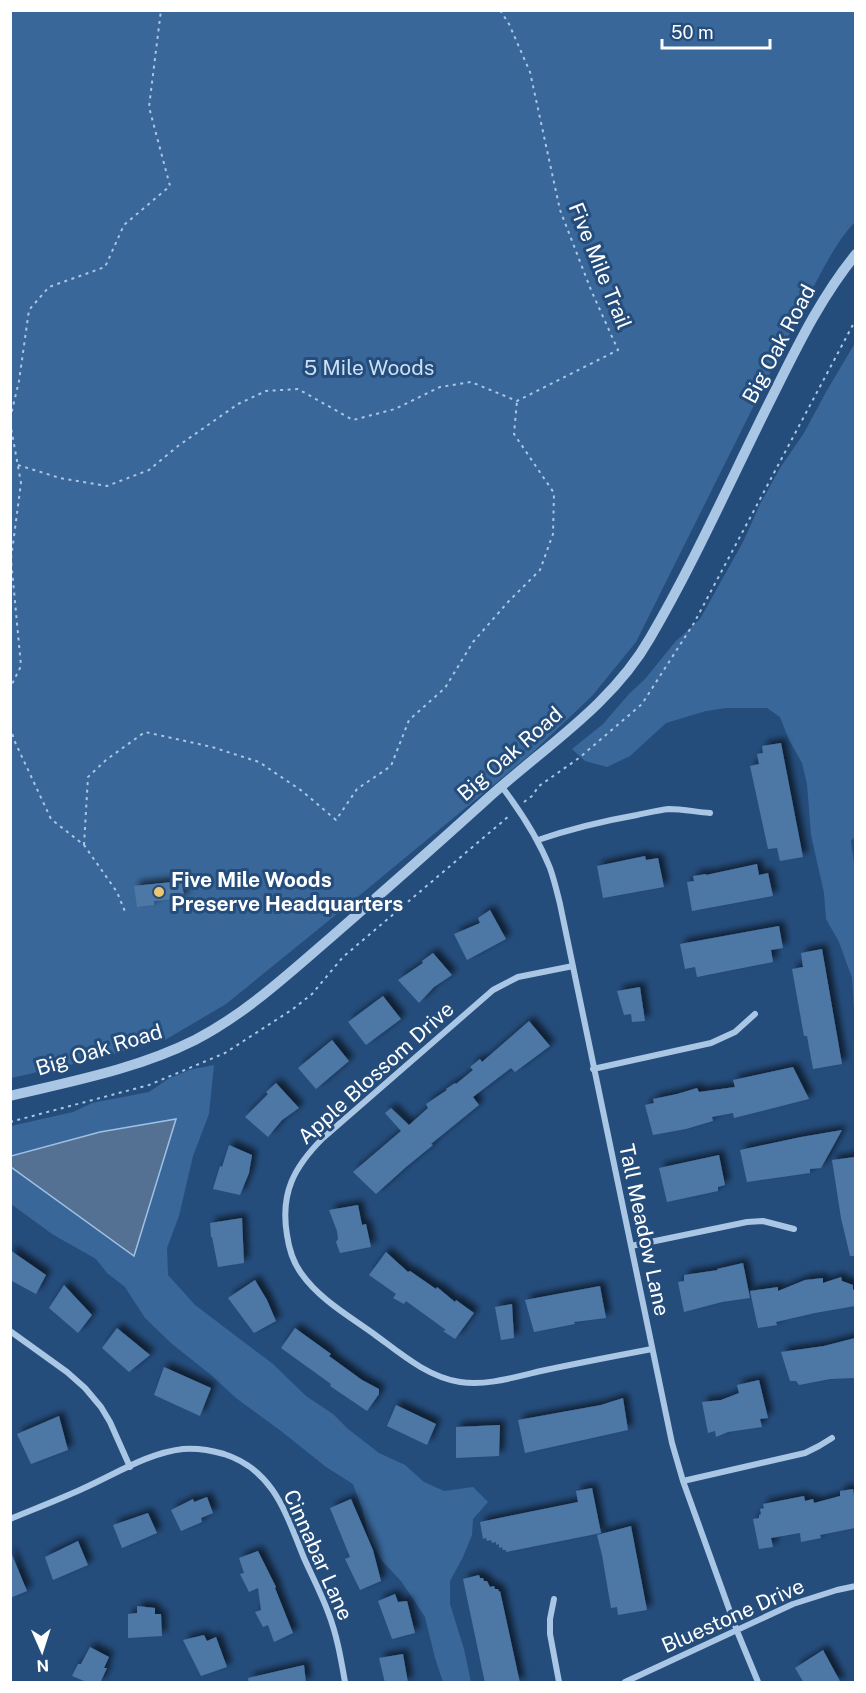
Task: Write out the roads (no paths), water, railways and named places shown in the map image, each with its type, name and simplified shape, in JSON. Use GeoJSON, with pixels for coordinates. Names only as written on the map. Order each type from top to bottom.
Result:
{"type":"FeatureCollection","features":[{"type":"Feature","properties":{"kind":"street","name":"Big Oak Road"},"geometry":{"type":"LineString","coordinates":[[10,1096],[96,1076],[148,1060],[194,1040],[234,1017],[261,998],[402,877],[600,701],[633,664],[649,641],[712,521],[819,305],[855,254]]}},
{"type":"Feature","properties":{"kind":"street","name":"Tall Meadow Lane"},"geometry":{"type":"LineString","coordinates":[[502,787],[538,840],[550,869],[560,904],[672,1443],[683,1481],[758,1683]]}},
{"type":"Feature","properties":{"kind":"street"},"geometry":{"type":"LineString","coordinates":[[538,840],[607,820],[666,809],[710,813]]}},
{"type":"Feature","properties":{"kind":"street","name":"Apple Blossom Drive"},"geometry":{"type":"LineString","coordinates":[[573,966],[518,977],[493,990],[323,1138],[299,1166],[290,1187],[285,1203],[288,1245],[294,1263],[301,1274],[318,1292],[399,1353],[442,1378],[472,1383],[492,1382],[652,1349]]}},
{"type":"Feature","properties":{"kind":"street"},"geometry":{"type":"LineString","coordinates":[[593,1068],[711,1043],[735,1032],[755,1014]]}},
{"type":"Feature","properties":{"kind":"street"},"geometry":{"type":"LineString","coordinates":[[630,1246],[747,1222],[763,1221],[794,1229]]}},
{"type":"Feature","properties":{"kind":"street"},"geometry":{"type":"LineString","coordinates":[[10,1331],[67,1372],[85,1388],[110,1422],[130,1467]]}},
{"type":"Feature","properties":{"kind":"street"},"geometry":{"type":"LineString","coordinates":[[683,1481],[805,1453],[832,1438]]}},
{"type":"Feature","properties":{"kind":"street","name":"Cinnabar Lane"},"geometry":{"type":"LineString","coordinates":[[10,1520],[168,1452],[200,1449],[230,1456],[247,1465],[262,1477],[275,1493],[290,1520],[328,1612],[339,1647],[345,1683]]}},
{"type":"Feature","properties":{"kind":"street","name":"Bluestone Drive"},"geometry":{"type":"LineString","coordinates":[[625,1683],[793,1604],[855,1586]]}},
{"type":"Feature","properties":{"kind":"street"},"geometry":{"type":"LineString","coordinates":[[554,1599],[550,1634],[559,1683]]}},
{"type":"Feature","properties":{"kind":"place","name":"Five Mile Woods Preserve Headquarters"},"geometry":{"type":"Point","coordinates":[159,892]}},
{"type":"Feature","properties":{"kind":"park label","name":"5 Mile Woods"},"geometry":{"type":"Point","coordinates":[369,368]}}]}
